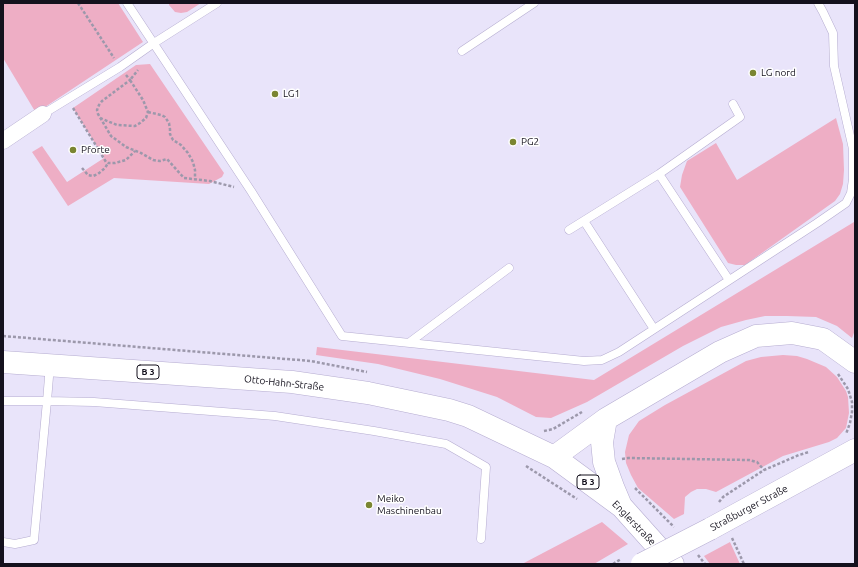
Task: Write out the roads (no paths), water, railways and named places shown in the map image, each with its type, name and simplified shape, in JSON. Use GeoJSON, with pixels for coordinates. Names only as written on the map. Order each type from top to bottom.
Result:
{"type":"FeatureCollection","features":[{"type":"Feature","properties":{"kind":"main road"},"geometry":{"type":"LineString","coordinates":[[554,457],[606,419],[720,352],[756,336],[792,333],[823,339],[855,362]]}},
{"type":"Feature","properties":{"kind":"main road","name":"Otto-Hahn-Straße"},"geometry":{"type":"LineString","coordinates":[[3,362],[292,382],[368,393],[449,410],[468,416],[554,457]]}},
{"type":"Feature","properties":{"kind":"main road"},"geometry":{"type":"LineString","coordinates":[[606,419],[602,442],[604,462],[622,507]]}},
{"type":"Feature","properties":{"kind":"main road","name":"Straßburger Straße"},"geometry":{"type":"LineString","coordinates":[[642,564],[710,529],[849,444]]}},
{"type":"Feature","properties":{"kind":"main road","name":"Englerstraße"},"geometry":{"type":"LineString","coordinates":[[554,457],[622,507],[673,564]]}},
{"type":"Feature","properties":{"kind":"street"},"geometry":{"type":"LineString","coordinates":[[3,141],[43,114]]}},
{"type":"Feature","properties":{"kind":"lane"},"geometry":{"type":"LineString","coordinates":[[43,114],[120,67],[154,43],[217,3]]}},
{"type":"Feature","properties":{"kind":"lane"},"geometry":{"type":"LineString","coordinates":[[462,51],[534,3]]}},
{"type":"Feature","properties":{"kind":"lane"},"geometry":{"type":"LineString","coordinates":[[130,4],[251,191],[342,336],[584,361],[602,360],[619,352],[846,203],[851,193],[853,179],[853,148],[834,66],[833,33],[818,3]]}},
{"type":"Feature","properties":{"kind":"lane"},"geometry":{"type":"LineString","coordinates":[[569,230],[659,174],[740,117],[733,104]]}},
{"type":"Feature","properties":{"kind":"lane"},"geometry":{"type":"LineString","coordinates":[[659,174],[729,280]]}},
{"type":"Feature","properties":{"kind":"lane"},"geometry":{"type":"LineString","coordinates":[[584,221],[654,329]]}},
{"type":"Feature","properties":{"kind":"lane"},"geometry":{"type":"LineString","coordinates":[[410,342],[509,268]]}},
{"type":"Feature","properties":{"kind":"lane"},"geometry":{"type":"LineString","coordinates":[[3,542],[14,544],[34,540],[50,365]]}},
{"type":"Feature","properties":{"kind":"lane"},"geometry":{"type":"LineString","coordinates":[[3,401],[102,403],[275,416],[446,444],[486,467],[481,539]]}},
{"type":"Feature","properties":{"kind":"place","name":"LG nord"},"geometry":{"type":"Point","coordinates":[753,73]}},
{"type":"Feature","properties":{"kind":"place","name":"LG1"},"geometry":{"type":"Point","coordinates":[275,94]}},
{"type":"Feature","properties":{"kind":"place","name":"PG2"},"geometry":{"type":"Point","coordinates":[513,142]}},
{"type":"Feature","properties":{"kind":"place","name":"Pforte"},"geometry":{"type":"Point","coordinates":[73,150]}},
{"type":"Feature","properties":{"kind":"place","name":"Meiko Maschinenbau"},"geometry":{"type":"Point","coordinates":[369,505]}}]}
